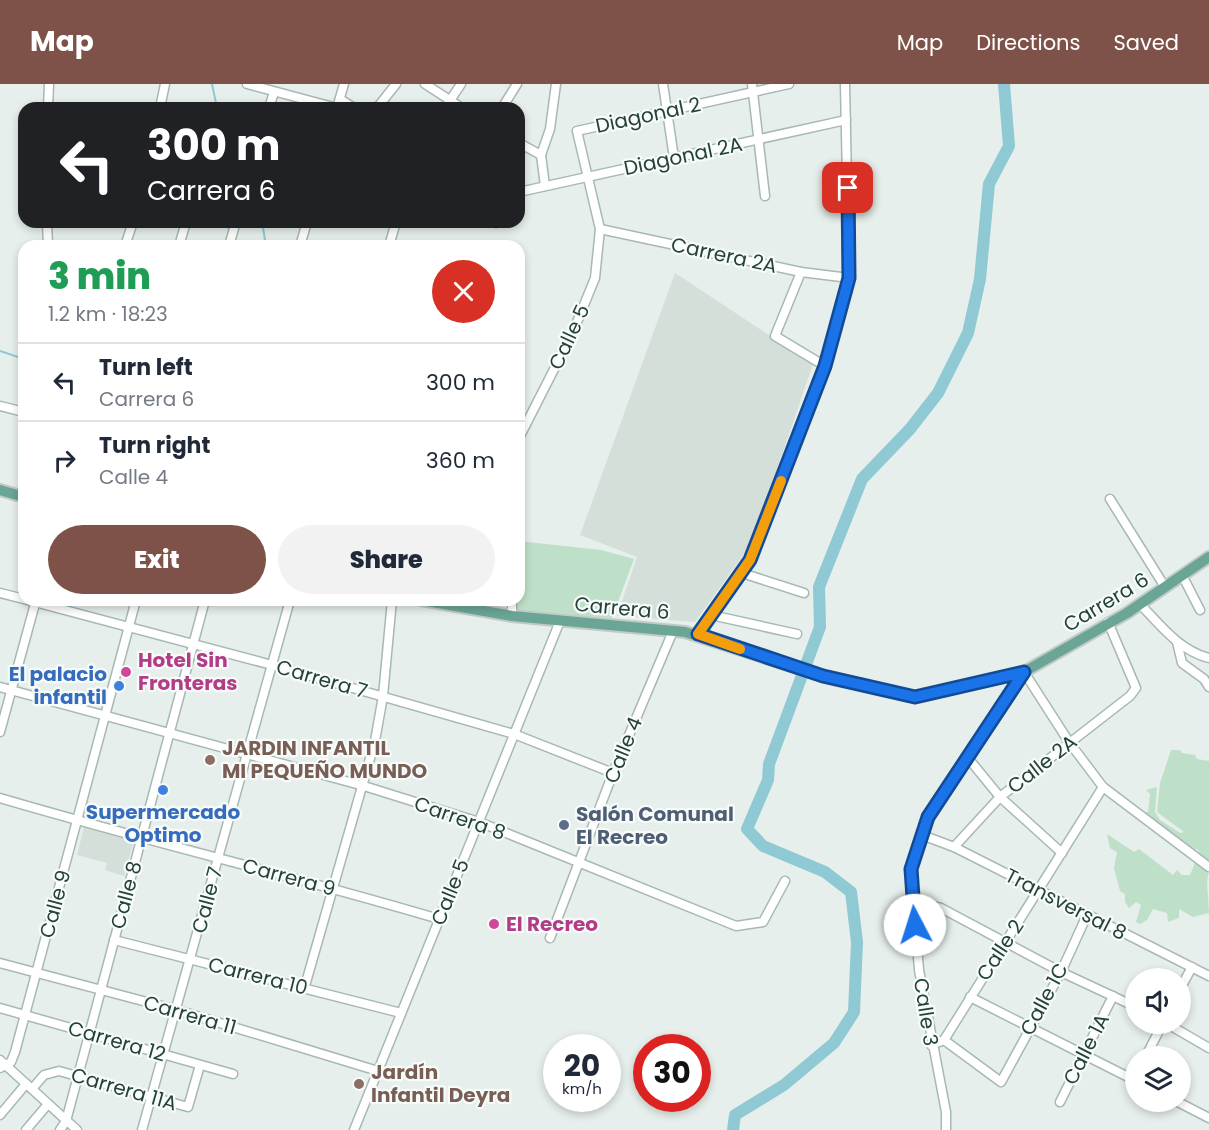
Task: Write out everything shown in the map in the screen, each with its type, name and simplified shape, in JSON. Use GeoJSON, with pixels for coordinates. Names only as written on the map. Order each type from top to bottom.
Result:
{"type":"FeatureCollection","features":[{"type":"Feature","properties":{"kind":"main road"},"geometry":{"type":"LineString","coordinates":[[0,490],[18,495]]}},
{"type":"Feature","properties":{"kind":"main road","name":"Carrera 6"},"geometry":{"type":"LineString","coordinates":[[455,606],[512,616],[698,634],[823,676],[915,697],[1024,672],[1140,604],[1209,557]]}},
{"type":"Feature","properties":{"kind":"street"},"geometry":{"type":"LineString","coordinates":[[48,102],[50,84]]}},
{"type":"Feature","properties":{"kind":"street"},"geometry":{"type":"LineString","coordinates":[[161,102],[165,84]]}},
{"type":"Feature","properties":{"kind":"street"},"geometry":{"type":"LineString","coordinates":[[247,84],[274,93],[322,102]]}},
{"type":"Feature","properties":{"kind":"street"},"geometry":{"type":"LineString","coordinates":[[339,102],[344,84]]}},
{"type":"Feature","properties":{"kind":"street"},"geometry":{"type":"LineString","coordinates":[[382,102],[396,84]]}},
{"type":"Feature","properties":{"kind":"street"},"geometry":{"type":"LineString","coordinates":[[425,84],[446,102]]}},
{"type":"Feature","properties":{"kind":"street"},"geometry":{"type":"LineString","coordinates":[[449,102],[460,84]]}},
{"type":"Feature","properties":{"kind":"street"},"geometry":{"type":"LineString","coordinates":[[545,186],[541,155],[550,129],[556,84]]}},
{"type":"Feature","properties":{"kind":"street"},"geometry":{"type":"LineString","coordinates":[[663,84],[674,158]]}},
{"type":"Feature","properties":{"kind":"street","name":"Diagonal 2"},"geometry":{"type":"LineString","coordinates":[[586,177],[578,131],[752,88],[789,84]]}},
{"type":"Feature","properties":{"kind":"street"},"geometry":{"type":"LineString","coordinates":[[698,634],[750,560],[825,366],[849,278],[845,84]]}},
{"type":"Feature","properties":{"kind":"street"},"geometry":{"type":"LineString","coordinates":[[504,102],[514,85]]}},
{"type":"Feature","properties":{"kind":"street"},"geometry":{"type":"LineString","coordinates":[[752,88],[765,196]]}},
{"type":"Feature","properties":{"kind":"street"},"geometry":{"type":"LineString","coordinates":[[271,102],[274,93]]}},
{"type":"Feature","properties":{"kind":"street","name":"Diagonal 2A"},"geometry":{"type":"LineString","coordinates":[[525,191],[846,120]]}},
{"type":"Feature","properties":{"kind":"street"},"geometry":{"type":"LineString","coordinates":[[525,146],[541,155]]}},
{"type":"Feature","properties":{"kind":"street"},"geometry":{"type":"LineString","coordinates":[[586,177],[600,229]]}},
{"type":"Feature","properties":{"kind":"street","name":"Carrera 2A"},"geometry":{"type":"LineString","coordinates":[[600,229],[801,272],[849,278]]}},
{"type":"Feature","properties":{"kind":"street","name":"Calle 5"},"geometry":{"type":"LineString","coordinates":[[525,426],[573,332],[595,278],[600,229]]}},
{"type":"Feature","properties":{"kind":"street"},"geometry":{"type":"LineString","coordinates":[[801,272],[775,336],[825,366]]}},
{"type":"Feature","properties":{"kind":"street"},"geometry":{"type":"LineString","coordinates":[[0,406],[18,410]]}},
{"type":"Feature","properties":{"kind":"street"},"geometry":{"type":"LineString","coordinates":[[1110,498],[1165,587]]}},
{"type":"Feature","properties":{"kind":"street"},"geometry":{"type":"LineString","coordinates":[[742,573],[804,593]]}},
{"type":"Feature","properties":{"kind":"street"},"geometry":{"type":"LineString","coordinates":[[1182,575],[1200,610]]}},
{"type":"Feature","properties":{"kind":"street","name":"Carrera 7"},"geometry":{"type":"LineString","coordinates":[[0,593],[18,597]]}},
{"type":"Feature","properties":{"kind":"street"},"geometry":{"type":"LineString","coordinates":[[1140,604],[1177,642],[1197,655],[1209,658]]}},
{"type":"Feature","properties":{"kind":"street"},"geometry":{"type":"LineString","coordinates":[[0,732],[29,606]]}},
{"type":"Feature","properties":{"kind":"street","name":"Carrera 7"},"geometry":{"type":"LineString","coordinates":[[54,606],[194,643],[514,734],[613,773]]}},
{"type":"Feature","properties":{"kind":"street","name":"Calle 9"},"geometry":{"type":"LineString","coordinates":[[2,1065],[15,1053],[134,606]]}},
{"type":"Feature","properties":{"kind":"street","name":"Calle 8"},"geometry":{"type":"LineString","coordinates":[[60,1130],[66,1121],[203,606]]}},
{"type":"Feature","properties":{"kind":"street","name":"Calle 7"},"geometry":{"type":"LineString","coordinates":[[142,1130],[288,606]]}},
{"type":"Feature","properties":{"kind":"street"},"geometry":{"type":"LineString","coordinates":[[304,986],[364,786],[383,696],[391,606]]}},
{"type":"Feature","properties":{"kind":"street"},"geometry":{"type":"LineString","coordinates":[[512,606],[512,616]]}},
{"type":"Feature","properties":{"kind":"street"},"geometry":{"type":"LineString","coordinates":[[711,615],[797,634]]}},
{"type":"Feature","properties":{"kind":"street","name":"Calle 5"},"geometry":{"type":"LineString","coordinates":[[354,1130],[560,621]]}},
{"type":"Feature","properties":{"kind":"street","name":"Calle 2A"},"geometry":{"type":"LineString","coordinates":[[954,847],[1000,797],[1130,696],[1136,688],[1108,622]]}},
{"type":"Feature","properties":{"kind":"street","name":"Calle 4"},"geometry":{"type":"LineString","coordinates":[[550,938],[613,773],[673,631]]}},
{"type":"Feature","properties":{"kind":"street"},"geometry":{"type":"LineString","coordinates":[[1177,642],[1182,663],[1204,679],[1209,687]]}},
{"type":"Feature","properties":{"kind":"street"},"geometry":{"type":"LineString","coordinates":[[1024,672],[1069,742],[1103,788],[1209,867]]}},
{"type":"Feature","properties":{"kind":"street","name":"Calle 3"},"geometry":{"type":"LineString","coordinates":[[946,1130],[946,1112],[931,1045],[920,970],[911,869],[933,809],[1024,672]]}},
{"type":"Feature","properties":{"kind":"street","name":"Carrera 8"},"geometry":{"type":"LineString","coordinates":[[0,687],[364,786],[479,822],[735,926],[763,922],[784,880]]}},
{"type":"Feature","properties":{"kind":"street"},"geometry":{"type":"LineString","coordinates":[[968,758],[1000,797],[1062,853]]}},
{"type":"Feature","properties":{"kind":"street","name":"Calle 2"},"geometry":{"type":"LineString","coordinates":[[944,1040],[1103,788]]}},
{"type":"Feature","properties":{"kind":"street","name":"Carrera 9"},"geometry":{"type":"LineString","coordinates":[[0,798],[141,838],[332,887],[440,920]]}},
{"type":"Feature","properties":{"kind":"street","name":"Transversal 8"},"geometry":{"type":"LineString","coordinates":[[922,835],[954,847],[1209,976]]}},
{"type":"Feature","properties":{"kind":"street"},"geometry":{"type":"LineString","coordinates":[[913,902],[941,908],[1060,972],[1125,1002]]}},
{"type":"Feature","properties":{"kind":"street","name":"Calle 1C"},"geometry":{"type":"LineString","coordinates":[[944,1040],[1001,1082],[1060,972],[1087,915]]}},
{"type":"Feature","properties":{"kind":"street","name":"Carrera 10"},"geometry":{"type":"LineString","coordinates":[[114,940],[304,986],[402,1013]]}},
{"type":"Feature","properties":{"kind":"street","name":"Carrera 11"},"geometry":{"type":"LineString","coordinates":[[0,963],[177,1010],[378,1071]]}},
{"type":"Feature","properties":{"kind":"street","name":"Calle 1A"},"geometry":{"type":"LineString","coordinates":[[1060,1102],[1113,996]]}},
{"type":"Feature","properties":{"kind":"street"},"geometry":{"type":"LineString","coordinates":[[970,997],[1125,1074]]}},
{"type":"Feature","properties":{"kind":"street","name":"Carrera 12"},"geometry":{"type":"LineString","coordinates":[[0,1008],[233,1074]]}},
{"type":"Feature","properties":{"kind":"street"},"geometry":{"type":"LineString","coordinates":[[1184,1034],[1209,1048]]}},
{"type":"Feature","properties":{"kind":"street"},"geometry":{"type":"LineString","coordinates":[[931,1045],[944,1040]]}},
{"type":"Feature","properties":{"kind":"street"},"geometry":{"type":"LineString","coordinates":[[2,1065],[29,1086],[77,1130]]}},
{"type":"Feature","properties":{"kind":"street","name":"Carrera 11A"},"geometry":{"type":"LineString","coordinates":[[29,1086],[51,1072],[78,1074],[188,1107],[200,1065]]}},
{"type":"Feature","properties":{"kind":"street"},"geometry":{"type":"LineString","coordinates":[[0,1115],[29,1086]]}},
{"type":"Feature","properties":{"kind":"street"},"geometry":{"type":"LineString","coordinates":[[26,1130],[48,1104]]}},
{"type":"Feature","properties":{"kind":"street"},"geometry":{"type":"LineString","coordinates":[[1191,1109],[1209,1118]]}},
{"type":"Feature","properties":{"kind":"shaded area"},"geometry":{"type":"Polygon","coordinates":[[[675,273],[813,364],[770,490],[744,554],[695,622],[617,616],[637,557],[580,535],[675,273]]]}},
{"type":"Feature","properties":{"kind":"shaded area"},"geometry":{"type":"Polygon","coordinates":[[[84,827],[134,840],[124,876],[105,870],[107,863],[77,855],[84,827]]]}},
{"type":"Feature","properties":{"kind":"green space"},"geometry":{"type":"Polygon","coordinates":[[[525,542],[601,550],[634,559],[612,618],[516,610],[516,606],[525,606],[525,542]]]}},
{"type":"Feature","properties":{"kind":"green space"},"geometry":{"type":"Polygon","coordinates":[[[1171,750],[1180,750],[1182,753],[1195,755],[1197,759],[1209,761],[1209,865],[1197,849],[1189,849],[1187,844],[1176,840],[1140,814],[1148,812],[1150,794],[1146,790],[1157,787],[1155,812],[1160,820],[1180,833],[1184,832],[1157,812],[1160,783],[1171,750]]]}},
{"type":"Feature","properties":{"kind":"green space"},"geometry":{"type":"Polygon","coordinates":[[[1107,834],[1134,852],[1139,849],[1173,875],[1177,870],[1182,875],[1190,875],[1196,860],[1209,869],[1207,882],[1209,913],[1193,917],[1179,909],[1179,918],[1168,922],[1167,913],[1153,909],[1147,920],[1140,924],[1136,922],[1141,905],[1136,902],[1129,908],[1125,902],[1125,894],[1120,891],[1114,868],[1117,852],[1110,848],[1107,834]]]}},
{"type":"Feature","properties":{"kind":"waterway"},"geometry":{"type":"LineString","coordinates":[[212,84],[216,102]]}},
{"type":"Feature","properties":{"kind":"waterway"},"geometry":{"type":"LineString","coordinates":[[733,1130],[735,1115],[784,1085],[834,1043],[854,1012],[857,942],[851,892],[825,872],[763,846],[747,829],[768,780],[769,764],[820,627],[819,587],[862,479],[910,429],[938,393],[968,333],[980,279],[989,184],[1009,146],[1004,84]]}},
{"type":"Feature","properties":{"kind":"waterway"},"geometry":{"type":"LineString","coordinates":[[263,228],[265,240]]}},
{"type":"Feature","properties":{"kind":"waterway"},"geometry":{"type":"LineString","coordinates":[[0,351],[18,357]]}},
{"type":"Feature","properties":{"kind":"slow traffic"},"geometry":{"type":"LineString","coordinates":[[740,649],[698,634],[750,560],[781,481]]}},
{"type":"Feature","properties":{"kind":"place","name":"Hotel Sin Fronteras"},"geometry":{"type":"Point","coordinates":[126,672]}},
{"type":"Feature","properties":{"kind":"place","name":"El palacio infantil"},"geometry":{"type":"Point","coordinates":[119,686]}},
{"type":"Feature","properties":{"kind":"place","name":"JARDIN INFANTIL MI PEQUEÑO MUNDO"},"geometry":{"type":"Point","coordinates":[210,760]}},
{"type":"Feature","properties":{"kind":"place","name":"Supermercado Optimo"},"geometry":{"type":"Point","coordinates":[163,790]}},
{"type":"Feature","properties":{"kind":"place","name":"Salón Comunal El Recreo"},"geometry":{"type":"Point","coordinates":[564,825]}},
{"type":"Feature","properties":{"kind":"place","name":"El Recreo"},"geometry":{"type":"Point","coordinates":[494,924]}},
{"type":"Feature","properties":{"kind":"place","name":"Jardín Infantil Deyra"},"geometry":{"type":"Point","coordinates":[359,1084]}},
{"type":"Feature","properties":{"kind":"route"},"geometry":{"type":"LineString","coordinates":[[848,188],[849,278],[825,366],[750,560],[698,634],[823,676],[915,697],[1024,672],[928,817],[911,869],[915,925]]}}]}
